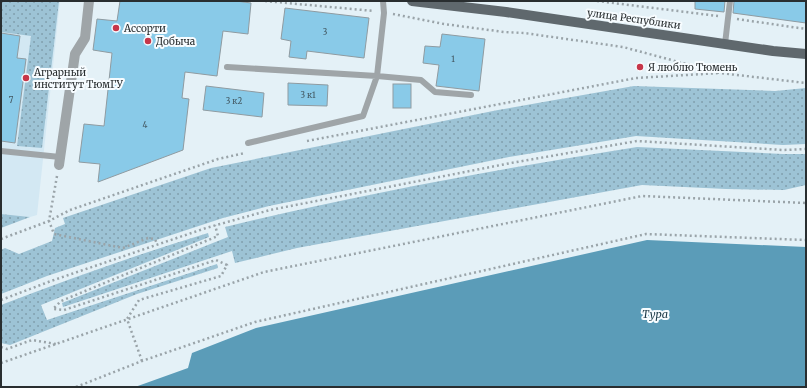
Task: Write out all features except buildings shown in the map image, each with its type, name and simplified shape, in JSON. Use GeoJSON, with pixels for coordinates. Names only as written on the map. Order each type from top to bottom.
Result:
{"type":"FeatureCollection","features":[{"type":"Feature","properties":{"kind":"main road","name":"улица Республики"},"geometry":{"type":"LineString","coordinates":[[412,1],[506,12],[725,44],[806,54]]}},
{"type":"Feature","properties":{"kind":"street"},"geometry":{"type":"LineString","coordinates":[[60,161],[75,54],[85,38],[89,1]]}},
{"type":"Feature","properties":{"kind":"lane"},"geometry":{"type":"LineString","coordinates":[[248,143],[363,116],[377,76],[384,13],[383,1]]}},
{"type":"Feature","properties":{"kind":"lane"},"geometry":{"type":"LineString","coordinates":[[725,44],[730,1]]}},
{"type":"Feature","properties":{"kind":"lane"},"geometry":{"type":"LineString","coordinates":[[227,66],[421,80],[435,92],[471,95]]}},
{"type":"Feature","properties":{"kind":"lane"},"geometry":{"type":"LineString","coordinates":[[1,151],[60,161]]}},
{"type":"Feature","properties":{"kind":"path"},"geometry":{"type":"LineString","coordinates":[[265,1],[384,13],[444,24],[504,32],[524,33],[623,47],[720,73],[806,83]]}},
{"type":"Feature","properties":{"kind":"path"},"geometry":{"type":"LineString","coordinates":[[597,1],[729,17],[806,29]]}},
{"type":"Feature","properties":{"kind":"path"},"geometry":{"type":"LineString","coordinates":[[303,142],[636,78],[720,73]]}},
{"type":"Feature","properties":{"kind":"path"},"geometry":{"type":"LineString","coordinates":[[1,300],[51,281],[215,225],[278,209],[510,163],[637,141],[783,150],[806,149]]}},
{"type":"Feature","properties":{"kind":"path"},"geometry":{"type":"LineString","coordinates":[[1,239],[70,210],[218,158],[249,153]]}},
{"type":"Feature","properties":{"kind":"path"},"geometry":{"type":"LineString","coordinates":[[60,161],[49,220],[54,234],[123,248],[148,238],[155,239],[157,244]]}},
{"type":"Feature","properties":{"kind":"path"},"geometry":{"type":"LineString","coordinates":[[1,362],[264,272],[642,196],[806,203]]}},
{"type":"Feature","properties":{"kind":"path"},"geometry":{"type":"LineString","coordinates":[[127,319],[139,300],[221,276],[227,265],[216,260],[64,310],[53,309],[61,301],[218,236],[215,225]]}},
{"type":"Feature","properties":{"kind":"path"},"geometry":{"type":"LineString","coordinates":[[76,387],[255,322],[646,234],[806,240]]}},
{"type":"Feature","properties":{"kind":"path"},"geometry":{"type":"LineString","coordinates":[[127,319],[142,362]]}},
{"type":"Feature","properties":{"kind":"path"},"geometry":{"type":"LineString","coordinates":[[1,352],[32,340],[56,344]]}},
{"type":"Feature","properties":{"kind":"path"},"geometry":{"type":"LineString","coordinates":[[1,347],[7,349]]}},
{"type":"Feature","properties":{"kind":"shaded area","name":"Аграрный институт ТюмГУ"},"geometry":{"type":"Polygon","coordinates":[[[1,1],[60,1],[37,215],[30,217],[1,214],[1,1]]]}},
{"type":"Feature","properties":{"kind":"shaded area"},"geometry":{"type":"Polygon","coordinates":[[[1,1],[59,1],[42,148],[17,146],[31,36],[1,32],[1,1]]]}},
{"type":"Feature","properties":{"kind":"shaded area"},"geometry":{"type":"Polygon","coordinates":[[[634,86],[775,91],[806,88],[806,144],[783,145],[636,136],[509,157],[269,206],[223,218],[47,276],[1,294],[1,250],[5,248],[19,254],[52,241],[55,228],[65,224],[63,218],[211,168],[498,110],[634,86]]]}},
{"type":"Feature","properties":{"kind":"shaded area"},"geometry":{"type":"Polygon","coordinates":[[[637,147],[806,154],[806,185],[784,190],[642,185],[297,248],[235,263],[232,251],[63,307],[62,303],[228,237],[225,227],[430,183],[637,147]]]}},
{"type":"Feature","properties":{"kind":"shaded area"},"geometry":{"type":"Polygon","coordinates":[[[1,214],[30,217],[1,228],[1,214]]]}},
{"type":"Feature","properties":{"kind":"shaded area"},"geometry":{"type":"Polygon","coordinates":[[[208,233],[209,237],[41,305],[47,320],[217,264],[218,268],[137,294],[10,345],[1,343],[1,305],[104,267],[208,233]]]}},
{"type":"Feature","properties":{"kind":"water","name":"Тура"},"geometry":{"type":"Polygon","coordinates":[[[647,240],[806,247],[806,387],[135,387],[188,368],[192,353],[256,328],[647,240]]]}},
{"type":"Feature","properties":{"kind":"place","name":"Ассорти"},"geometry":{"type":"Point","coordinates":[116,28]}},
{"type":"Feature","properties":{"kind":"place","name":"Добыча"},"geometry":{"type":"Point","coordinates":[148,41]}},
{"type":"Feature","properties":{"kind":"place","name":"Я люблю Тюмень"},"geometry":{"type":"Point","coordinates":[640,67]}},
{"type":"Feature","properties":{"kind":"place","name":"Аграрный институт ТюмГУ"},"geometry":{"type":"Point","coordinates":[26,78]}}]}
